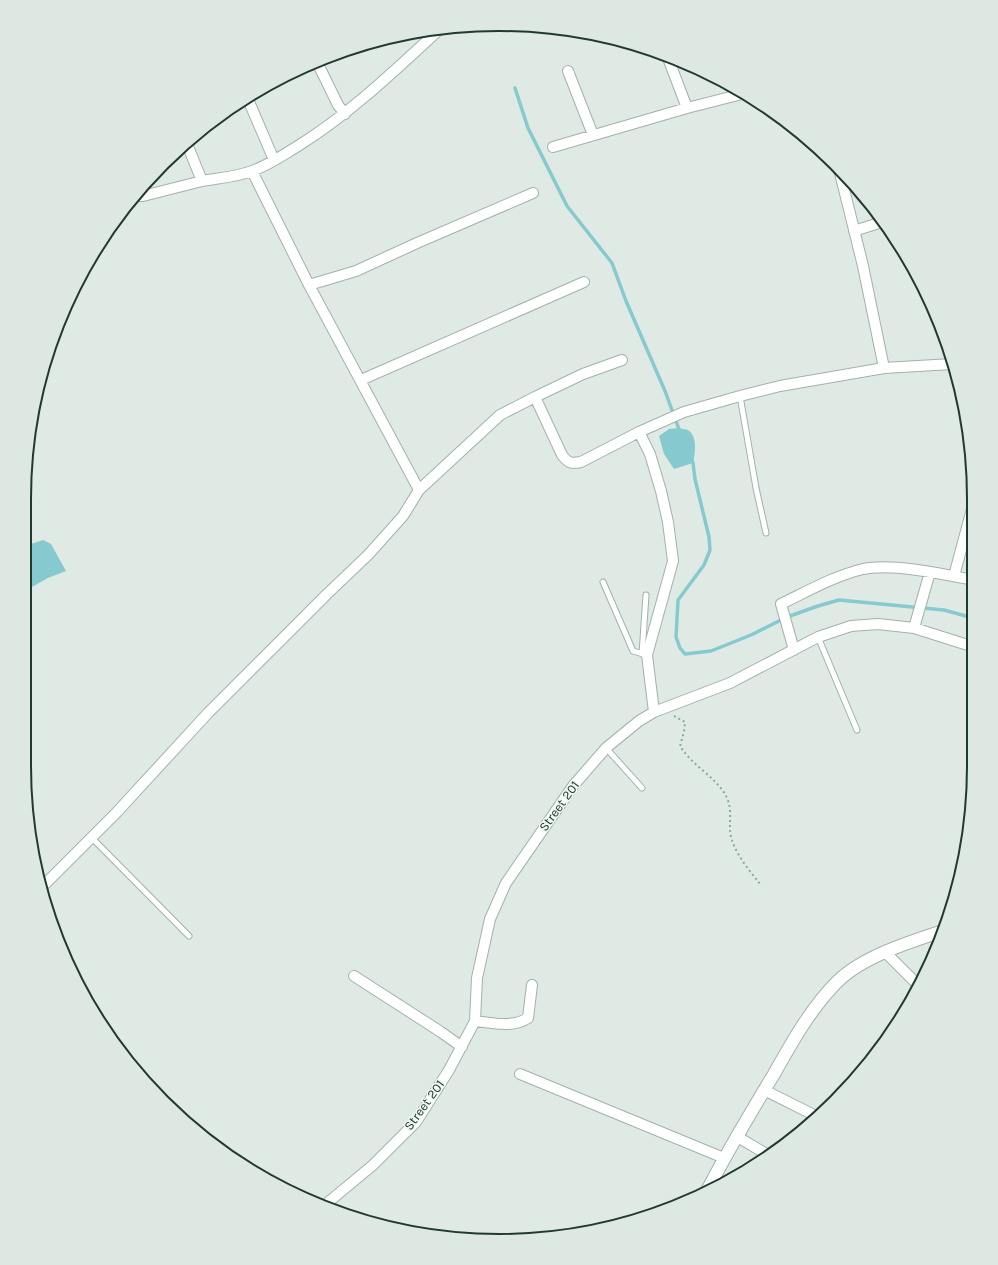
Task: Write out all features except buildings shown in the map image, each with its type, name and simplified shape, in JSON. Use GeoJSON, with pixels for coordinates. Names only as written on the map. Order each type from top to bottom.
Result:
{"type":"FeatureCollection","features":[{"type":"Feature","properties":{"kind":"street"},"geometry":{"type":"LineString","coordinates":[[142,196],[202,181],[252,171],[274,160],[345,114],[432,36]]}},
{"type":"Feature","properties":{"kind":"street"},"geometry":{"type":"LineString","coordinates":[[670,64],[687,108]]}},
{"type":"Feature","properties":{"kind":"street"},"geometry":{"type":"LineString","coordinates":[[320,67],[338,105],[345,114]]}},
{"type":"Feature","properties":{"kind":"street"},"geometry":{"type":"LineString","coordinates":[[568,71],[593,135]]}},
{"type":"Feature","properties":{"kind":"street"},"geometry":{"type":"LineString","coordinates":[[553,147],[687,108],[736,96]]}},
{"type":"Feature","properties":{"kind":"street"},"geometry":{"type":"LineString","coordinates":[[250,103],[274,160]]}},
{"type":"Feature","properties":{"kind":"street"},"geometry":{"type":"LineString","coordinates":[[188,149],[202,181]]}},
{"type":"Feature","properties":{"kind":"street"},"geometry":{"type":"LineString","coordinates":[[252,171],[418,490]]}},
{"type":"Feature","properties":{"kind":"street"},"geometry":{"type":"LineString","coordinates":[[847,186],[854,231],[884,368]]}},
{"type":"Feature","properties":{"kind":"street"},"geometry":{"type":"LineString","coordinates":[[310,284],[356,271],[533,193]]}},
{"type":"Feature","properties":{"kind":"street"},"geometry":{"type":"LineString","coordinates":[[854,231],[877,224]]}},
{"type":"Feature","properties":{"kind":"street"},"geometry":{"type":"LineString","coordinates":[[360,380],[584,282]]}},
{"type":"Feature","properties":{"kind":"street"},"geometry":{"type":"LineString","coordinates":[[46,883],[91,838],[208,713],[326,595],[368,556],[403,516],[418,490],[500,415],[583,374],[622,360]]}},
{"type":"Feature","properties":{"kind":"street"},"geometry":{"type":"LineString","coordinates":[[535,398],[562,455],[571,464],[581,462],[639,432],[681,413],[740,396],[780,386],[884,368],[947,364]]}},
{"type":"Feature","properties":{"kind":"street"},"geometry":{"type":"LineString","coordinates":[[639,432],[650,454],[661,491],[668,522],[673,562],[645,654],[658,711]]}},
{"type":"Feature","properties":{"kind":"street"},"geometry":{"type":"LineString","coordinates":[[954,576],[967,527]]}},
{"type":"Feature","properties":{"kind":"street"},"geometry":{"type":"LineString","coordinates":[[794,650],[781,604],[838,576],[864,569],[886,566],[967,579]]}},
{"type":"Feature","properties":{"kind":"street"},"geometry":{"type":"LineString","coordinates":[[914,628],[930,572]]}},
{"type":"Feature","properties":{"kind":"street","name":"Street 201"},"geometry":{"type":"LineString","coordinates":[[329,1201],[373,1165],[416,1122],[449,1070],[475,1021],[477,978],[490,919],[506,883],[573,786],[606,748],[639,721],[658,711],[730,683],[818,637],[851,626],[878,624],[914,628],[967,645]]}},
{"type":"Feature","properties":{"kind":"street"},"geometry":{"type":"LineString","coordinates":[[711,1183],[736,1136],[810,1015],[838,981],[855,968],[885,952],[935,934]]}},
{"type":"Feature","properties":{"kind":"street"},"geometry":{"type":"LineString","coordinates":[[885,952],[914,981]]}},
{"type":"Feature","properties":{"kind":"street"},"geometry":{"type":"LineString","coordinates":[[354,976],[462,1047]]}},
{"type":"Feature","properties":{"kind":"street"},"geometry":{"type":"LineString","coordinates":[[475,1021],[502,1024],[523,1021],[528,1018],[532,985]]}},
{"type":"Feature","properties":{"kind":"street"},"geometry":{"type":"LineString","coordinates":[[520,1074],[724,1158]]}},
{"type":"Feature","properties":{"kind":"street"},"geometry":{"type":"LineString","coordinates":[[764,1090],[812,1114]]}},
{"type":"Feature","properties":{"kind":"street"},"geometry":{"type":"LineString","coordinates":[[736,1136],[763,1152]]}},
{"type":"Feature","properties":{"kind":"lane"},"geometry":{"type":"LineString","coordinates":[[740,396],[756,488],[766,533]]}},
{"type":"Feature","properties":{"kind":"lane"},"geometry":{"type":"LineString","coordinates":[[603,582],[633,651],[645,654],[646,595]]}},
{"type":"Feature","properties":{"kind":"lane"},"geometry":{"type":"LineString","coordinates":[[818,637],[857,730]]}},
{"type":"Feature","properties":{"kind":"lane"},"geometry":{"type":"LineString","coordinates":[[606,748],[642,788]]}},
{"type":"Feature","properties":{"kind":"lane"},"geometry":{"type":"LineString","coordinates":[[91,838],[189,936]]}},
{"type":"Feature","properties":{"kind":"path"},"geometry":{"type":"LineString","coordinates":[[658,711],[684,722],[684,732],[680,746],[686,755],[713,780],[727,798],[731,811],[731,837],[743,862],[760,884]]}},
{"type":"Feature","properties":{"kind":"water"},"geometry":{"type":"Polygon","coordinates":[[[678,428],[688,430],[691,433],[695,441],[695,450],[693,463],[674,469],[664,454],[659,436],[669,429],[678,428]]]}},
{"type":"Feature","properties":{"kind":"water"},"geometry":{"type":"Polygon","coordinates":[[[43,540],[51,544],[66,571],[31,586],[31,544],[43,540]]]}},
{"type":"Feature","properties":{"kind":"waterway"},"geometry":{"type":"LineString","coordinates":[[515,88],[528,128],[567,206],[612,263],[626,301],[665,391],[680,432]]}},
{"type":"Feature","properties":{"kind":"waterway"},"geometry":{"type":"LineString","coordinates":[[691,458],[709,537],[710,550],[704,565],[678,600],[676,637],[680,648],[685,654],[711,651],[751,635],[787,617],[839,600],[944,610],[967,616]]}}]}
